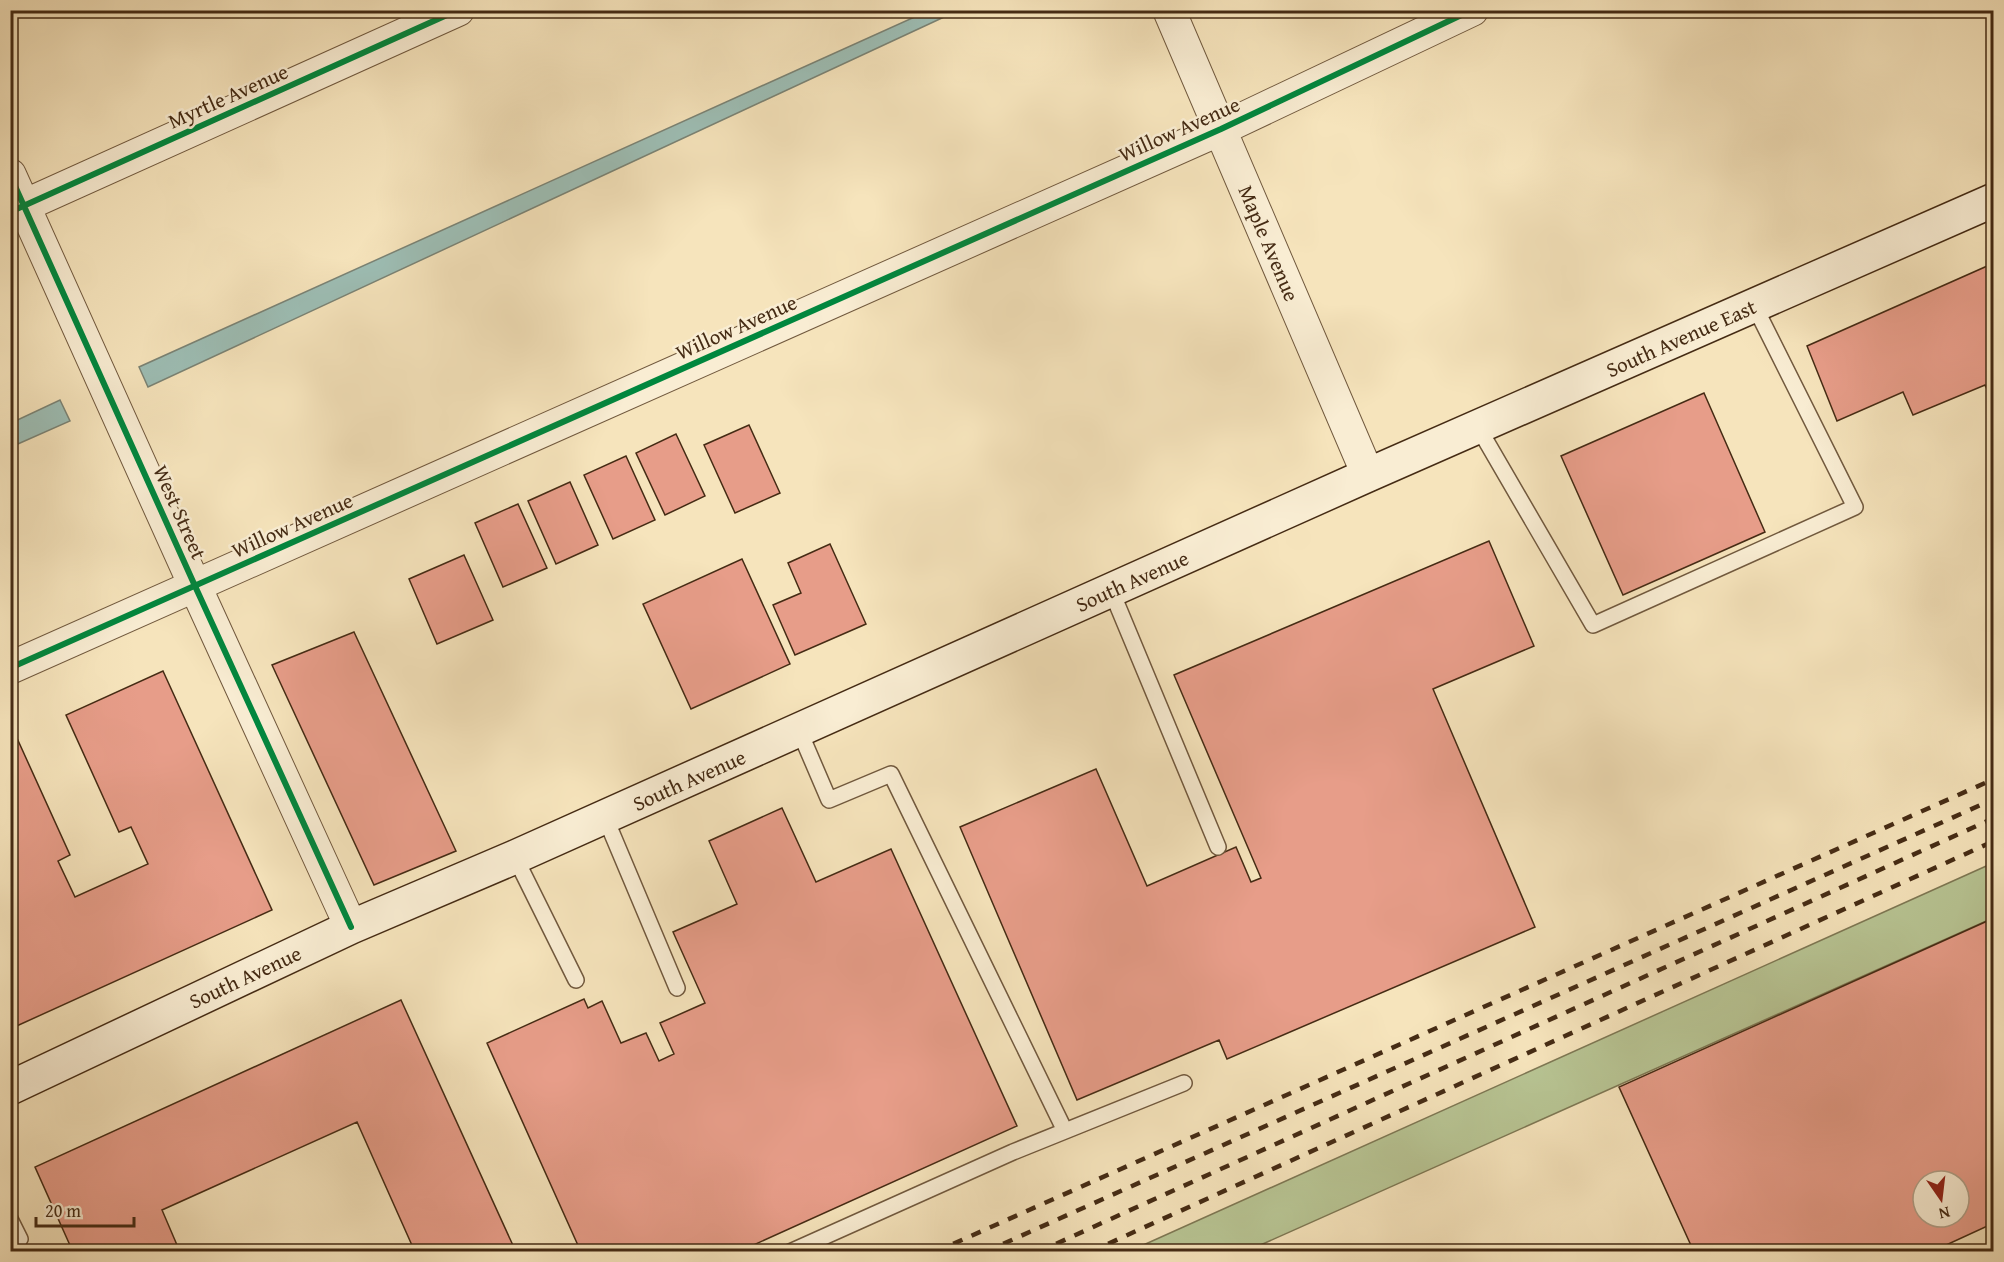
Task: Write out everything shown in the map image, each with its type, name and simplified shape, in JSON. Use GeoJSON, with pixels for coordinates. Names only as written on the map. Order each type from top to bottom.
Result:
{"type":"FeatureCollection","features":[{"type":"Feature","properties":{"kind":"main road","name":"South Avenue East"},"geometry":{"type":"LineString","coordinates":[[1368,475],[1994,200]]}},
{"type":"Feature","properties":{"kind":"main road","name":"South Avenue"},"geometry":{"type":"LineString","coordinates":[[10,1088],[351,927],[605,817],[1368,475]]}},
{"type":"Feature","properties":{"kind":"street","name":"Myrtle Avenue"},"geometry":{"type":"LineString","coordinates":[[18,209],[458,10]]}},
{"type":"Feature","properties":{"kind":"street","name":"Maple Avenue"},"geometry":{"type":"LineString","coordinates":[[1169,10],[1368,475]]}},
{"type":"Feature","properties":{"kind":"street","name":"Willow Avenue"},"geometry":{"type":"LineString","coordinates":[[10,668],[1221,129],[1472,10]]}},
{"type":"Feature","properties":{"kind":"street","name":"West Street"},"geometry":{"type":"LineString","coordinates":[[10,175],[18,209],[195,586],[351,927]]}},
{"type":"Feature","properties":{"kind":"lane"},"geometry":{"type":"LineString","coordinates":[[1478,427],[1593,625],[1855,507],[1754,306]]}},
{"type":"Feature","properties":{"kind":"lane"},"geometry":{"type":"LineString","coordinates":[[1111,590],[1218,847]]}},
{"type":"Feature","properties":{"kind":"lane"},"geometry":{"type":"LineString","coordinates":[[800,730],[829,800],[891,774],[1065,1131]]}},
{"type":"Feature","properties":{"kind":"lane"},"geometry":{"type":"LineString","coordinates":[[605,817],[677,988]]}},
{"type":"Feature","properties":{"kind":"lane"},"geometry":{"type":"LineString","coordinates":[[514,857],[576,980]]}},
{"type":"Feature","properties":{"kind":"lane"},"geometry":{"type":"LineString","coordinates":[[790,1251],[1065,1131],[1184,1083]]}},
{"type":"Feature","properties":{"kind":"lane"},"geometry":{"type":"LineString","coordinates":[[10,1219],[20,1239],[10,1244]]}},
{"type":"Feature","properties":{"kind":"green space"},"geometry":{"type":"Polygon","coordinates":[[[1993,863],[1993,918],[1247,1251],[1130,1251],[1993,863]]]}},
{"type":"Feature","properties":{"kind":"water"},"geometry":{"type":"Polygon","coordinates":[[[930,10],[957,11],[148,387],[139,367],[930,10]]]}},
{"type":"Feature","properties":{"kind":"water"},"geometry":{"type":"Polygon","coordinates":[[[60,400],[70,421],[11,447],[11,423],[60,400]]]}},
{"type":"Feature","properties":{"kind":"building"},"geometry":{"type":"Polygon","coordinates":[[[1994,263],[1994,405],[1985,385],[1913,415],[1903,392],[1837,421],[1807,346],[1994,263]]]}},
{"type":"Feature","properties":{"kind":"building"},"geometry":{"type":"Polygon","coordinates":[[[1704,393],[1765,532],[1623,595],[1561,456],[1704,393]]]}},
{"type":"Feature","properties":{"kind":"building"},"geometry":{"type":"Polygon","coordinates":[[[749,425],[780,493],[735,513],[704,445],[749,425]]]}},
{"type":"Feature","properties":{"kind":"building"},"geometry":{"type":"Polygon","coordinates":[[[676,434],[705,496],[665,515],[636,453],[676,434]]]}},
{"type":"Feature","properties":{"kind":"building"},"geometry":{"type":"Polygon","coordinates":[[[626,456],[655,520],[613,539],[584,475],[626,456]]]}},
{"type":"Feature","properties":{"kind":"building"},"geometry":{"type":"Polygon","coordinates":[[[570,482],[598,545],[556,564],[528,501],[570,482]]]}},
{"type":"Feature","properties":{"kind":"building"},"geometry":{"type":"Polygon","coordinates":[[[518,504],[547,568],[503,587],[475,523],[518,504]]]}},
{"type":"Feature","properties":{"kind":"building"},"geometry":{"type":"Polygon","coordinates":[[[1489,541],[1534,646],[1433,689],[1535,927],[1227,1059],[1219,1040],[1077,1100],[960,827],[1096,769],[1147,886],[1236,847],[1251,882],[1261,878],[1174,675],[1489,541]]]}},
{"type":"Feature","properties":{"kind":"building"},"geometry":{"type":"Polygon","coordinates":[[[830,544],[866,624],[795,655],[773,605],[801,593],[788,563],[830,544]]]}},
{"type":"Feature","properties":{"kind":"building"},"geometry":{"type":"Polygon","coordinates":[[[464,555],[493,620],[437,644],[409,579],[464,555]]]}},
{"type":"Feature","properties":{"kind":"building"},"geometry":{"type":"Polygon","coordinates":[[[742,559],[790,664],[691,709],[643,604],[742,559]]]}},
{"type":"Feature","properties":{"kind":"building"},"geometry":{"type":"Polygon","coordinates":[[[354,632],[456,851],[374,885],[272,665],[354,632]]]}},
{"type":"Feature","properties":{"kind":"building"},"geometry":{"type":"Polygon","coordinates":[[[163,671],[272,910],[10,1029],[10,739],[16,736],[70,855],[58,861],[75,897],[148,864],[131,827],[119,832],[66,715],[163,671]]]}},
{"type":"Feature","properties":{"kind":"building"},"geometry":{"type":"Polygon","coordinates":[[[782,808],[816,882],[891,849],[1017,1126],[738,1252],[581,1252],[487,1043],[584,999],[588,1008],[602,1001],[621,1043],[646,1033],[659,1061],[674,1054],[660,1023],[705,1003],[673,932],[737,904],[709,841],[782,808]]]}},
{"type":"Feature","properties":{"kind":"building"},"geometry":{"type":"Polygon","coordinates":[[[1994,918],[1994,1223],[1931,1252],[1694,1252],[1619,1087],[1994,918]]]}},
{"type":"Feature","properties":{"kind":"building"},"geometry":{"type":"Polygon","coordinates":[[[401,1000],[516,1252],[415,1252],[357,1122],[162,1210],[180,1252],[73,1252],[35,1167],[401,1000]]]}},
{"type":"Feature","properties":{"kind":"railway"},"geometry":{"type":"LineString","coordinates":[[935,1252],[1994,779]]}},
{"type":"Feature","properties":{"kind":"railway"},"geometry":{"type":"LineString","coordinates":[[985,1252],[1994,799]]}},
{"type":"Feature","properties":{"kind":"railway"},"geometry":{"type":"LineString","coordinates":[[1038,1252],[1994,818]]}},
{"type":"Feature","properties":{"kind":"railway"},"geometry":{"type":"LineString","coordinates":[[1090,1252],[1994,841]]}},
{"type":"Feature","properties":{"kind":"cycle path"},"geometry":{"type":"LineString","coordinates":[[10,212],[458,10]]}},
{"type":"Feature","properties":{"kind":"cycle path"},"geometry":{"type":"LineString","coordinates":[[10,668],[1221,129],[1472,10]]}},
{"type":"Feature","properties":{"kind":"cycle path"},"geometry":{"type":"LineString","coordinates":[[10,175],[351,927]]}}]}
